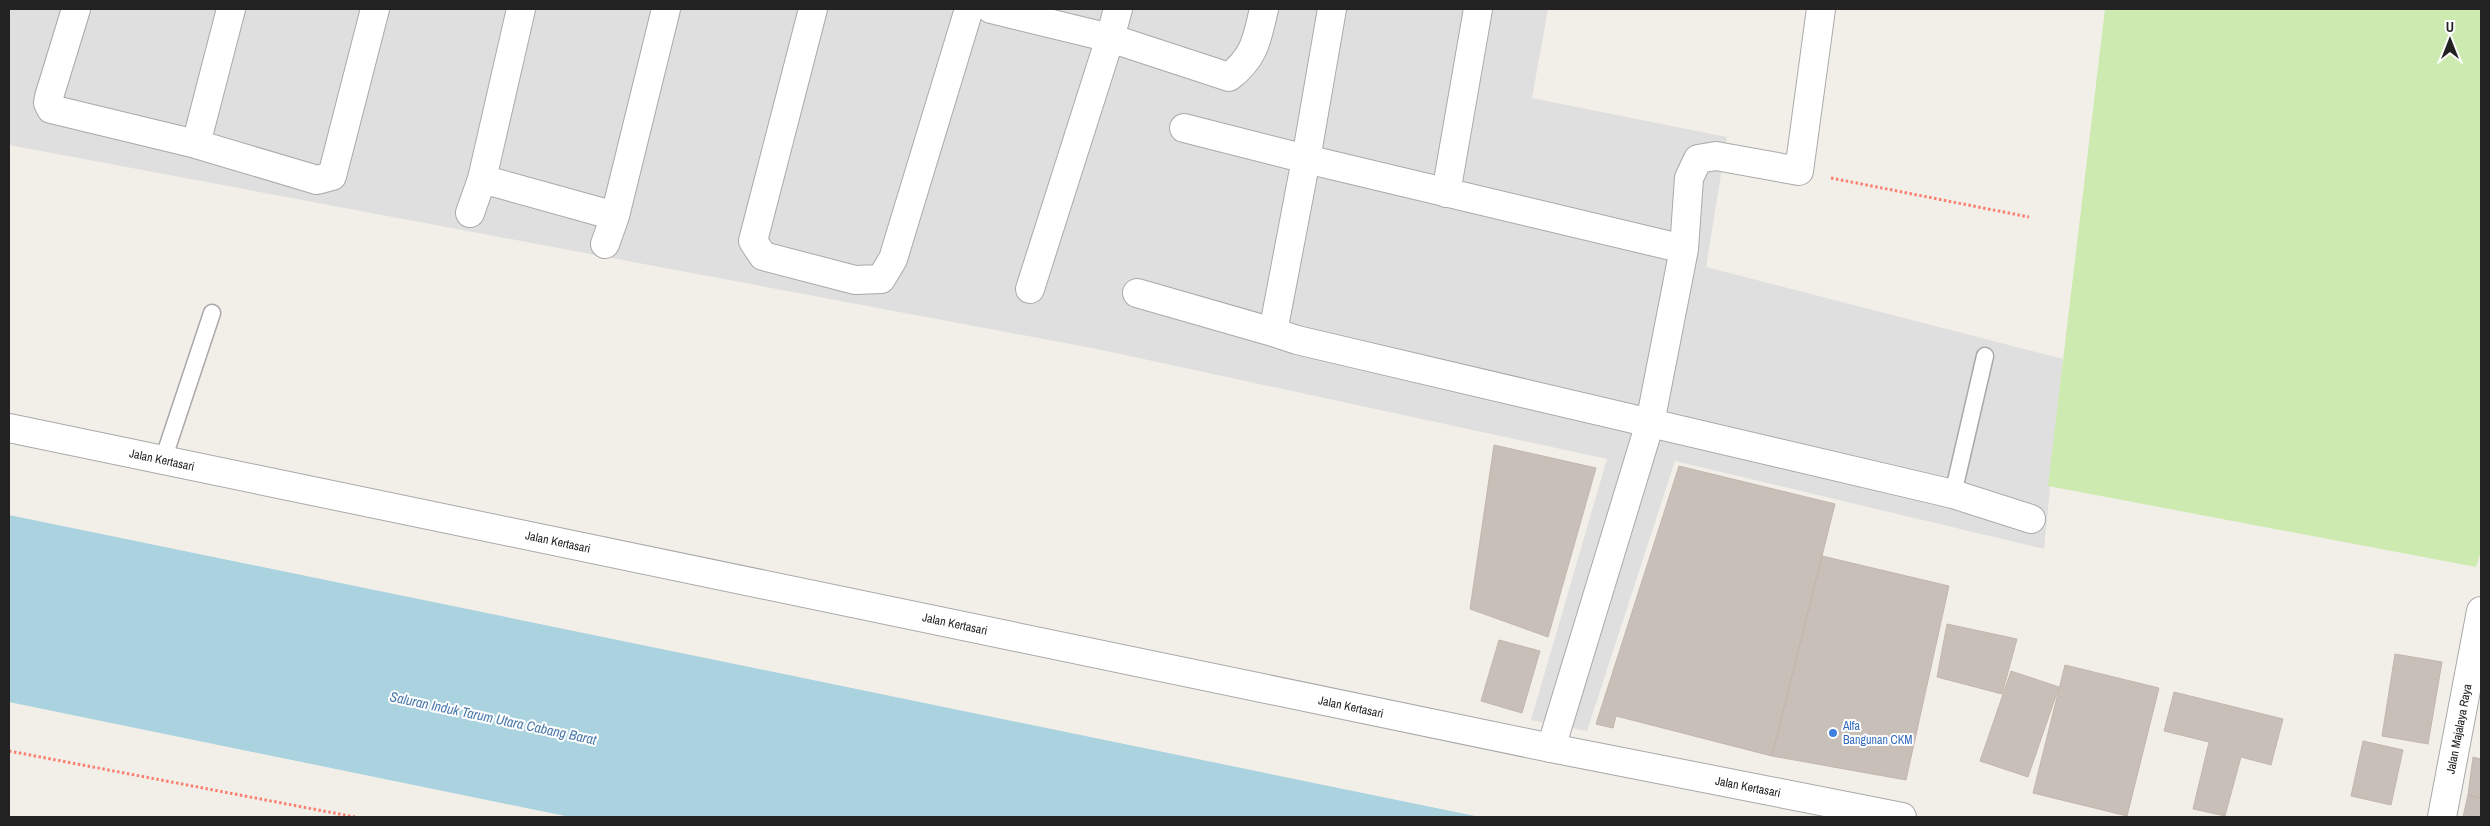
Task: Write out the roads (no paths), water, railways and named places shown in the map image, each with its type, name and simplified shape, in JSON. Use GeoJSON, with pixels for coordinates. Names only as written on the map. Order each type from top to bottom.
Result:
{"type":"FeatureCollection","features":[{"type":"Feature","properties":{"kind":"street"},"geometry":{"type":"LineString","coordinates":[[76,9],[48,96],[48,103],[51,109],[196,144],[317,180],[332,176],[376,9]]}},
{"type":"Feature","properties":{"kind":"street"},"geometry":{"type":"LineString","coordinates":[[196,144],[232,9]]}},
{"type":"Feature","properties":{"kind":"street"},"geometry":{"type":"LineString","coordinates":[[470,212],[482,178],[522,9]]}},
{"type":"Feature","properties":{"kind":"street"},"geometry":{"type":"LineString","coordinates":[[605,244],[615,216],[666,9]]}},
{"type":"Feature","properties":{"kind":"street"},"geometry":{"type":"LineString","coordinates":[[813,9],[753,241],[763,256],[855,280],[881,279],[894,259],[968,9]]}},
{"type":"Feature","properties":{"kind":"street"},"geometry":{"type":"LineString","coordinates":[[991,9],[1110,38],[1229,77],[1242,67],[1254,50],[1264,9]]}},
{"type":"Feature","properties":{"kind":"street"},"geometry":{"type":"LineString","coordinates":[[1030,288],[1118,9]]}},
{"type":"Feature","properties":{"kind":"street"},"geometry":{"type":"LineString","coordinates":[[1273,332],[1332,9]]}},
{"type":"Feature","properties":{"kind":"street"},"geometry":{"type":"LineString","coordinates":[[1446,192],[1478,9]]}},
{"type":"Feature","properties":{"kind":"street"},"geometry":{"type":"LineString","coordinates":[[1551,748],[1650,423],[1684,249],[1689,178],[1698,159],[1716,156],[1799,171],[1821,9]]}},
{"type":"Feature","properties":{"kind":"street"},"geometry":{"type":"LineString","coordinates":[[1184,128],[1684,249]]}},
{"type":"Feature","properties":{"kind":"street"},"geometry":{"type":"LineString","coordinates":[[482,178],[615,216]]}},
{"type":"Feature","properties":{"kind":"street"},"geometry":{"type":"LineString","coordinates":[[1137,293],[1296,340],[1953,494],[2031,519]]}},
{"type":"Feature","properties":{"kind":"street","name":"Jalan Kertasari"},"geometry":{"type":"LineString","coordinates":[[9,428],[1551,748],[1902,817]]}},
{"type":"Feature","properties":{"kind":"street","name":"Jalan Majalaya Raya"},"geometry":{"type":"LineString","coordinates":[[2442,817],[2481,611]]}},
{"type":"Feature","properties":{"kind":"lane"},"geometry":{"type":"LineString","coordinates":[[163,460],[212,313]]}},
{"type":"Feature","properties":{"kind":"lane"},"geometry":{"type":"LineString","coordinates":[[1953,494],[1985,356]]}},
{"type":"Feature","properties":{"kind":"water","name":"Saluran Induk Tarum Utara Cabang Barat"},"geometry":{"type":"Polygon","coordinates":[[[9,515],[1480,817],[570,817],[9,702],[9,515]]]}},
{"type":"Feature","properties":{"kind":"place","name":"Alfa Bangunan CKM"},"geometry":{"type":"Point","coordinates":[1833,733]}}]}
